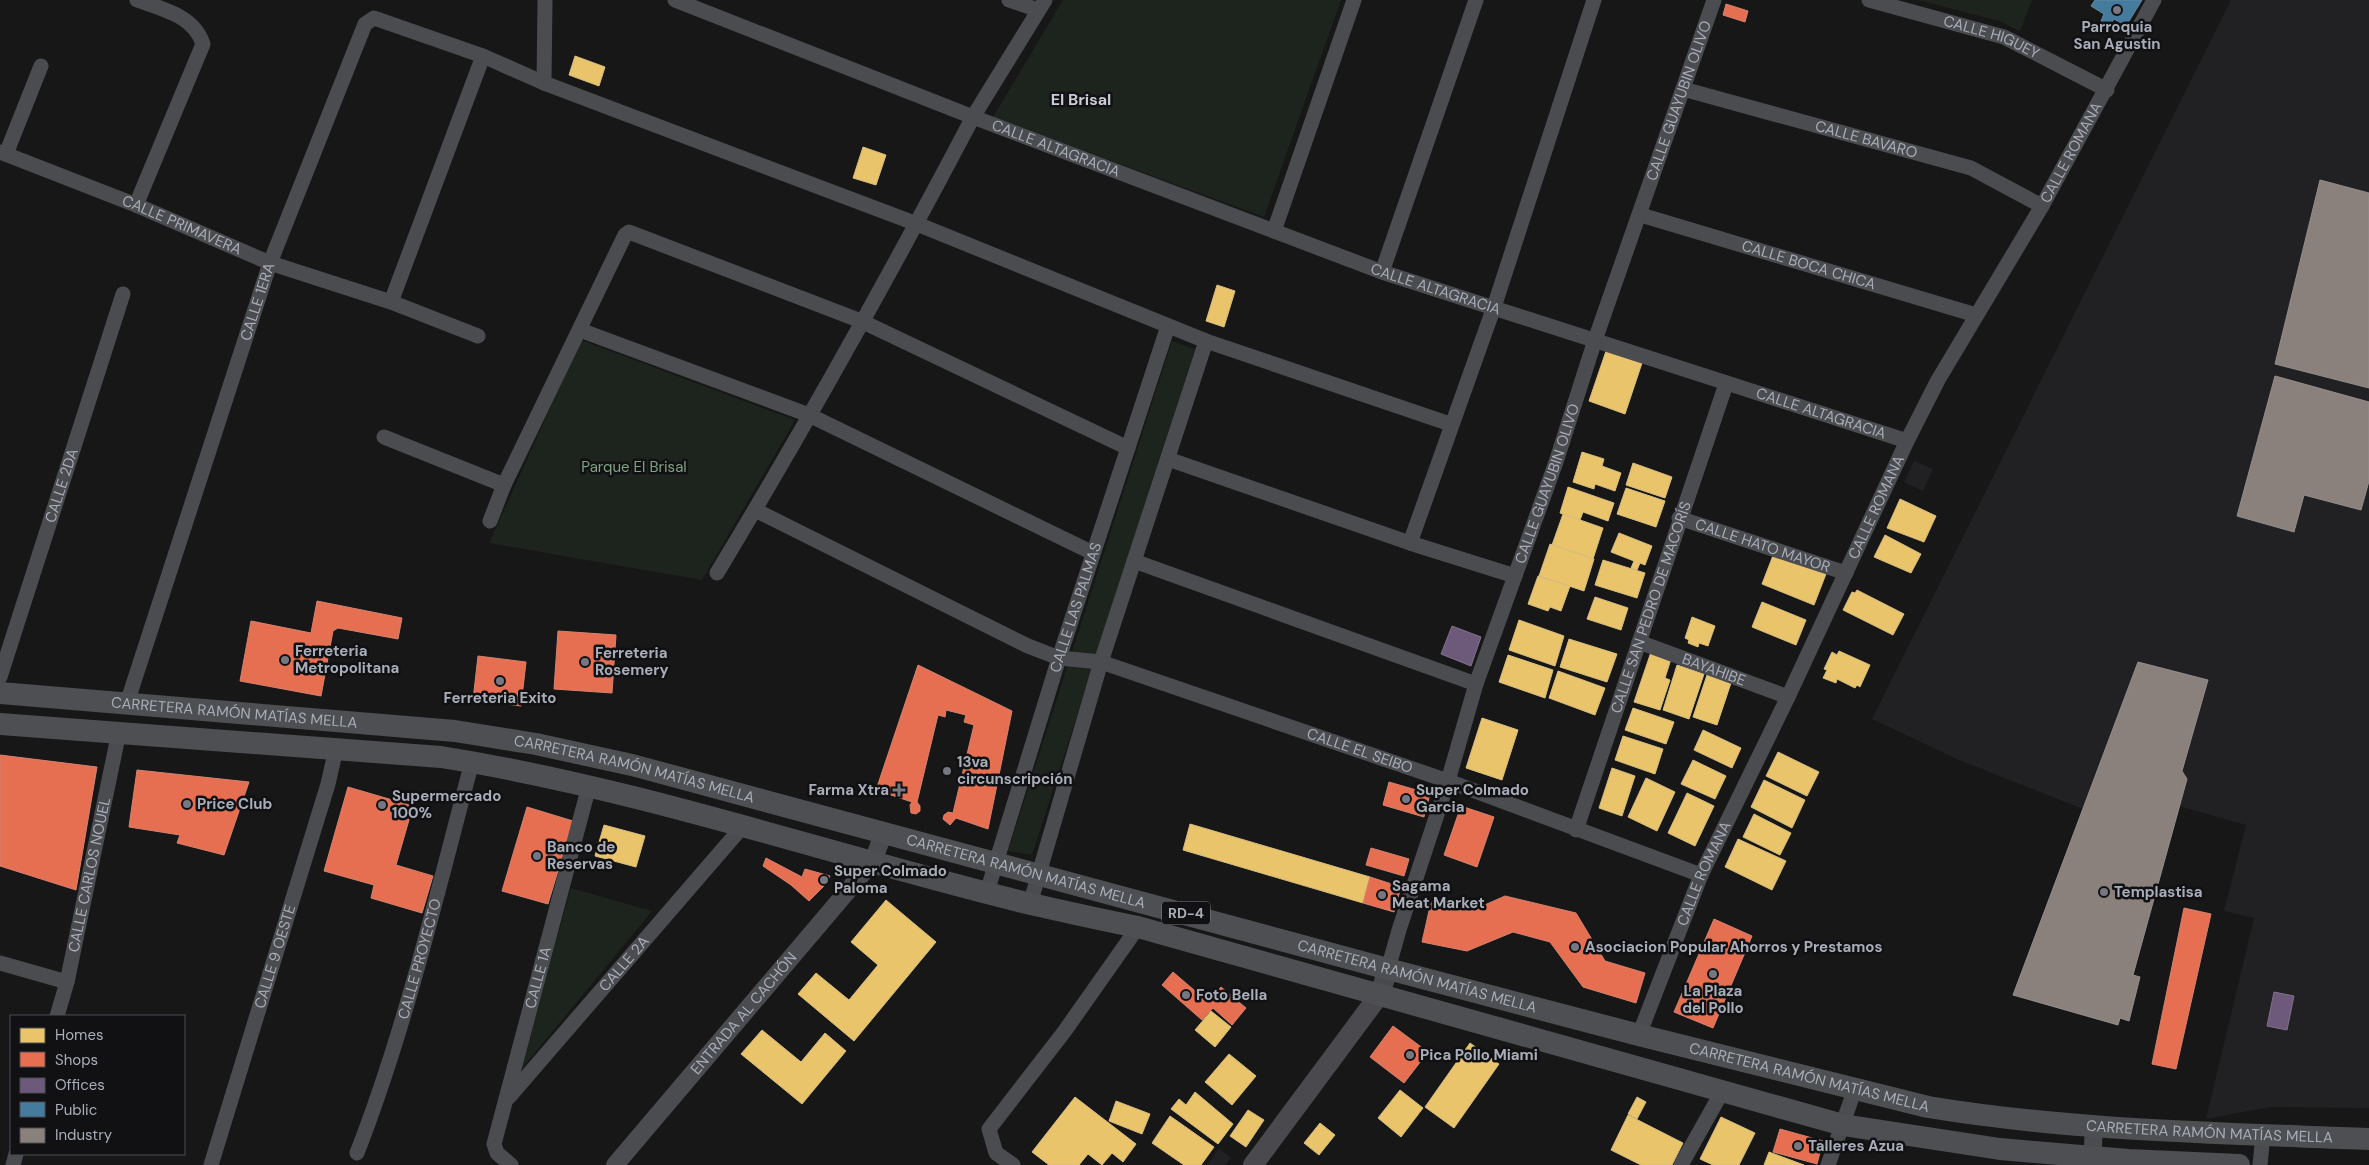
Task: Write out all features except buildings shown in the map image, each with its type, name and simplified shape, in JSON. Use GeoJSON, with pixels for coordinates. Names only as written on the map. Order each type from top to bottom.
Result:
{"type":"FeatureCollection","features":[{"type":"Feature","properties":{"kind":"main road","name":"CARRETERA RAMÓN MATÍAS MELLA"},"geometry":{"type":"LineString","coordinates":[[0,693],[455,731],[536,744],[632,765],[1038,873],[1388,969],[1639,1035],[1928,1107],[1969,1114],[2094,1126],[2369,1140]]}},
{"type":"Feature","properties":{"kind":"main road","name":"CARRETERA RAMÓN MATÍAS MELLA"},"geometry":{"type":"LineString","coordinates":[[0,724],[336,749],[472,762],[589,786],[1030,904],[1138,928],[1282,969],[1380,994],[1843,1125],[2092,1161],[2238,1165]]}},
{"type":"Feature","properties":{"kind":"main road"},"geometry":{"type":"LineString","coordinates":[[1253,1165],[1380,994],[1388,969]]}},
{"type":"Feature","properties":{"kind":"street"},"geometry":{"type":"LineString","coordinates":[[544,83],[545,0]]}},
{"type":"Feature","properties":{"kind":"street","name":"CALLE ALTAGRACIA"},"geometry":{"type":"LineString","coordinates":[[675,0],[972,117],[1382,272],[1907,441]]}},
{"type":"Feature","properties":{"kind":"street"},"geometry":{"type":"LineString","coordinates":[[717,573],[755,510],[917,224],[972,117],[1041,5],[1009,0]]}},
{"type":"Feature","properties":{"kind":"street"},"geometry":{"type":"LineString","coordinates":[[1274,231],[1354,0]]}},
{"type":"Feature","properties":{"kind":"street"},"geometry":{"type":"LineString","coordinates":[[1382,272],[1476,0]]}},
{"type":"Feature","properties":{"kind":"street"},"geometry":{"type":"LineString","coordinates":[[1410,543],[1450,424],[1494,307],[1594,0]]}},
{"type":"Feature","properties":{"kind":"street","name":"CALLE GUAYUBIN OLIVO"},"geometry":{"type":"LineString","coordinates":[[1388,969],[1448,781],[1476,684],[1556,462],[1595,340],[1641,215],[1714,0]]}},
{"type":"Feature","properties":{"kind":"street","name":"CALLE HIGUEY"},"geometry":{"type":"LineString","coordinates":[[1869,0],[2004,37],[2107,90]]}},
{"type":"Feature","properties":{"kind":"street","name":"CALLE ROMANA"},"geometry":{"type":"LineString","coordinates":[[1639,1035],[1701,875],[1788,696],[1907,441],[1938,380],[2042,206],[2107,90],[2154,0]]}},
{"type":"Feature","properties":{"kind":"street"},"geometry":{"type":"LineString","coordinates":[[136,206],[203,44],[200,34],[193,24],[184,18],[142,1]]}},
{"type":"Feature","properties":{"kind":"street","name":"CALLE 1ERA"},"geometry":{"type":"LineString","coordinates":[[127,703],[270,263],[365,24],[374,18],[385,20],[483,56],[544,83],[917,224],[1206,341],[1450,424]]}},
{"type":"Feature","properties":{"kind":"street"},"geometry":{"type":"LineString","coordinates":[[391,302],[483,56]]}},
{"type":"Feature","properties":{"kind":"street"},"geometry":{"type":"LineString","coordinates":[[3,153],[41,66]]}},
{"type":"Feature","properties":{"kind":"street","name":"CALLE BAVARO"},"geometry":{"type":"LineString","coordinates":[[1683,89],[1971,168],[2042,206]]}},
{"type":"Feature","properties":{"kind":"street","name":"CALLE PRIMAVERA"},"geometry":{"type":"LineString","coordinates":[[3,153],[136,206],[270,263],[391,302],[478,336]]}},
{"type":"Feature","properties":{"kind":"street","name":"CALLE BOCA CHICA"},"geometry":{"type":"LineString","coordinates":[[1641,215],[1976,316]]}},
{"type":"Feature","properties":{"kind":"street"},"geometry":{"type":"LineString","coordinates":[[490,520],[504,485],[625,235],[629,232],[862,321],[1128,448]]}},
{"type":"Feature","properties":{"kind":"street","name":"CALLE 2DA"},"geometry":{"type":"LineString","coordinates":[[0,677],[123,294]]}},
{"type":"Feature","properties":{"kind":"street","name":"CALLE LAS PALMAS"},"geometry":{"type":"LineString","coordinates":[[987,892],[1059,658],[1168,326]]}},
{"type":"Feature","properties":{"kind":"street"},"geometry":{"type":"LineString","coordinates":[[580,330],[809,415],[1093,553]]}},
{"type":"Feature","properties":{"kind":"street"},"geometry":{"type":"LineString","coordinates":[[1030,904],[1101,662],[1206,341]]}},
{"type":"Feature","properties":{"kind":"street","name":"CALLE SAN PEDRO DE MACORÍS"},"geometry":{"type":"LineString","coordinates":[[1576,830],[1679,518],[1726,384]]}},
{"type":"Feature","properties":{"kind":"street"},"geometry":{"type":"LineString","coordinates":[[384,438],[504,485]]}},
{"type":"Feature","properties":{"kind":"street"},"geometry":{"type":"LineString","coordinates":[[1168,459],[1410,543],[1515,576]]}},
{"type":"Feature","properties":{"kind":"street","name":"CALLE EL SEIBO"},"geometry":{"type":"LineString","coordinates":[[755,510],[1028,646],[1059,658],[1101,662],[1448,781],[1701,875]]}},
{"type":"Feature","properties":{"kind":"street","name":"CALLE HATO MAYOR"},"geometry":{"type":"LineString","coordinates":[[1679,518],[1846,573]]}},
{"type":"Feature","properties":{"kind":"street"},"geometry":{"type":"LineString","coordinates":[[1134,561],[1476,684]]}},
{"type":"Feature","properties":{"kind":"street","name":"BAYAHIBE"},"geometry":{"type":"LineString","coordinates":[[1639,642],[1788,696]]}},
{"type":"Feature","properties":{"kind":"street","name":"CALLE CARLOS NOUEL"},"geometry":{"type":"LineString","coordinates":[[57,1015],[67,982],[120,732]]}},
{"type":"Feature","properties":{"kind":"street","name":"CALLE 9 OESTE"},"geometry":{"type":"LineString","coordinates":[[211,1165],[328,784],[336,749]]}},
{"type":"Feature","properties":{"kind":"street","name":"CALLE PROYECTO"},"geometry":{"type":"LineString","coordinates":[[357,1154],[378,1097],[421,955],[472,762]]}},
{"type":"Feature","properties":{"kind":"street","name":"CALLE 1A"},"geometry":{"type":"LineString","coordinates":[[511,1165],[497,1153],[494,1144],[589,786]]}},
{"type":"Feature","properties":{"kind":"street","name":"CALLE 2A"},"geometry":{"type":"LineString","coordinates":[[505,1101],[743,826]]}},
{"type":"Feature","properties":{"kind":"street","name":"ENTRADA AL CACHÓN"},"geometry":{"type":"LineString","coordinates":[[615,1165],[873,861],[884,832]]}},
{"type":"Feature","properties":{"kind":"street"},"geometry":{"type":"LineString","coordinates":[[1013,1165],[996,1153],[989,1130],[1064,1032],[1138,928]]}},
{"type":"Feature","properties":{"kind":"street"},"geometry":{"type":"LineString","coordinates":[[0,963],[67,982]]}},
{"type":"Feature","properties":{"kind":"street"},"geometry":{"type":"LineString","coordinates":[[1828,1165],[1855,1089]]}},
{"type":"Feature","properties":{"kind":"street"},"geometry":{"type":"LineString","coordinates":[[1680,1165],[1723,1090]]}},
{"type":"Feature","properties":{"kind":"street"},"geometry":{"type":"LineString","coordinates":[[2092,1161],[2094,1126]]}},
{"type":"Feature","properties":{"kind":"street"},"geometry":{"type":"LineString","coordinates":[[2260,1165],[2263,1134]]}},
{"type":"Feature","properties":{"kind":"shaded area"},"geometry":{"type":"Polygon","coordinates":[[[2231,0],[2369,0],[2369,1108],[2270,1107],[2206,1119],[2254,918],[2224,911],[2246,825],[2179,806],[2187,779],[2182,771],[2207,680],[2138,662],[2083,809],[1959,760],[1872,719],[2231,0]]]}},
{"type":"Feature","properties":{"kind":"shaded area"},"geometry":{"type":"Polygon","coordinates":[[[1914,461],[1933,469],[1923,491],[1904,482],[1914,461]]]}},
{"type":"Feature","properties":{"kind":"shaded area"},"geometry":{"type":"Polygon","coordinates":[[[1219,1148],[1231,1158],[1225,1165],[1207,1165],[1219,1148]]]}},
{"type":"Feature","properties":{"kind":"green space"},"geometry":{"type":"Polygon","coordinates":[[[1063,0],[1341,0],[1264,217],[993,117],[1063,0]]]}},
{"type":"Feature","properties":{"kind":"green space"},"geometry":{"type":"Polygon","coordinates":[[[1918,0],[2032,0],[2020,31],[1999,21],[1918,0]]]}},
{"type":"Feature","properties":{"kind":"green space","name":"Parque El Brisal"},"geometry":{"type":"Polygon","coordinates":[[[581,340],[795,420],[702,580],[489,543],[581,340]]]}},
{"type":"Feature","properties":{"kind":"green space"},"geometry":{"type":"Polygon","coordinates":[[[1172,341],[1195,349],[1032,855],[1008,851],[1172,341]]]}},
{"type":"Feature","properties":{"kind":"green space"},"geometry":{"type":"Polygon","coordinates":[[[571,888],[652,911],[519,1072],[571,888]]]}},
{"type":"Feature","properties":{"kind":"place","name":"Parroquia San Agustin"},"geometry":{"type":"Point","coordinates":[2117,10]}},
{"type":"Feature","properties":{"kind":"place","name":"Ferreteria Metropolitana"},"geometry":{"type":"Point","coordinates":[285,660]}},
{"type":"Feature","properties":{"kind":"place","name":"Ferreteria Rosemery"},"geometry":{"type":"Point","coordinates":[585,662]}},
{"type":"Feature","properties":{"kind":"place","name":"Ferreteria Exito"},"geometry":{"type":"Point","coordinates":[500,681]}},
{"type":"Feature","properties":{"kind":"place","name":"13va circunscripción"},"geometry":{"type":"Point","coordinates":[947,771]}},
{"type":"Feature","properties":{"kind":"place","name":"Farma Xtra"},"geometry":{"type":"Point","coordinates":[899,790]}},
{"type":"Feature","properties":{"kind":"place","name":"Super Colmado Garcia"},"geometry":{"type":"Point","coordinates":[1406,799]}},
{"type":"Feature","properties":{"kind":"place","name":"Price Club"},"geometry":{"type":"Point","coordinates":[187,804]}},
{"type":"Feature","properties":{"kind":"place","name":"Supermercado 100%"},"geometry":{"type":"Point","coordinates":[382,805]}},
{"type":"Feature","properties":{"kind":"place","name":"Banco de Reservas"},"geometry":{"type":"Point","coordinates":[537,856]}},
{"type":"Feature","properties":{"kind":"place","name":"Super Colmado Paloma"},"geometry":{"type":"Point","coordinates":[824,880]}},
{"type":"Feature","properties":{"kind":"place","name":"Templastisa"},"geometry":{"type":"Point","coordinates":[2104,892]}},
{"type":"Feature","properties":{"kind":"place","name":"Sagama Meat Market"},"geometry":{"type":"Point","coordinates":[1382,895]}},
{"type":"Feature","properties":{"kind":"place","name":"Asociacion Popular Ahorros y Prestamos"},"geometry":{"type":"Point","coordinates":[1575,947]}},
{"type":"Feature","properties":{"kind":"place","name":"La Plaza del Pollo"},"geometry":{"type":"Point","coordinates":[1713,974]}},
{"type":"Feature","properties":{"kind":"place","name":"Foto Bella"},"geometry":{"type":"Point","coordinates":[1186,995]}},
{"type":"Feature","properties":{"kind":"place","name":"Pica Pollo Miami"},"geometry":{"type":"Point","coordinates":[1410,1055]}},
{"type":"Feature","properties":{"kind":"place","name":"Talleres Azua"},"geometry":{"type":"Point","coordinates":[1798,1146]}},
{"type":"Feature","properties":{"kind":"district","name":"El Brisal"},"geometry":{"type":"Point","coordinates":[1081,99]}}]}
